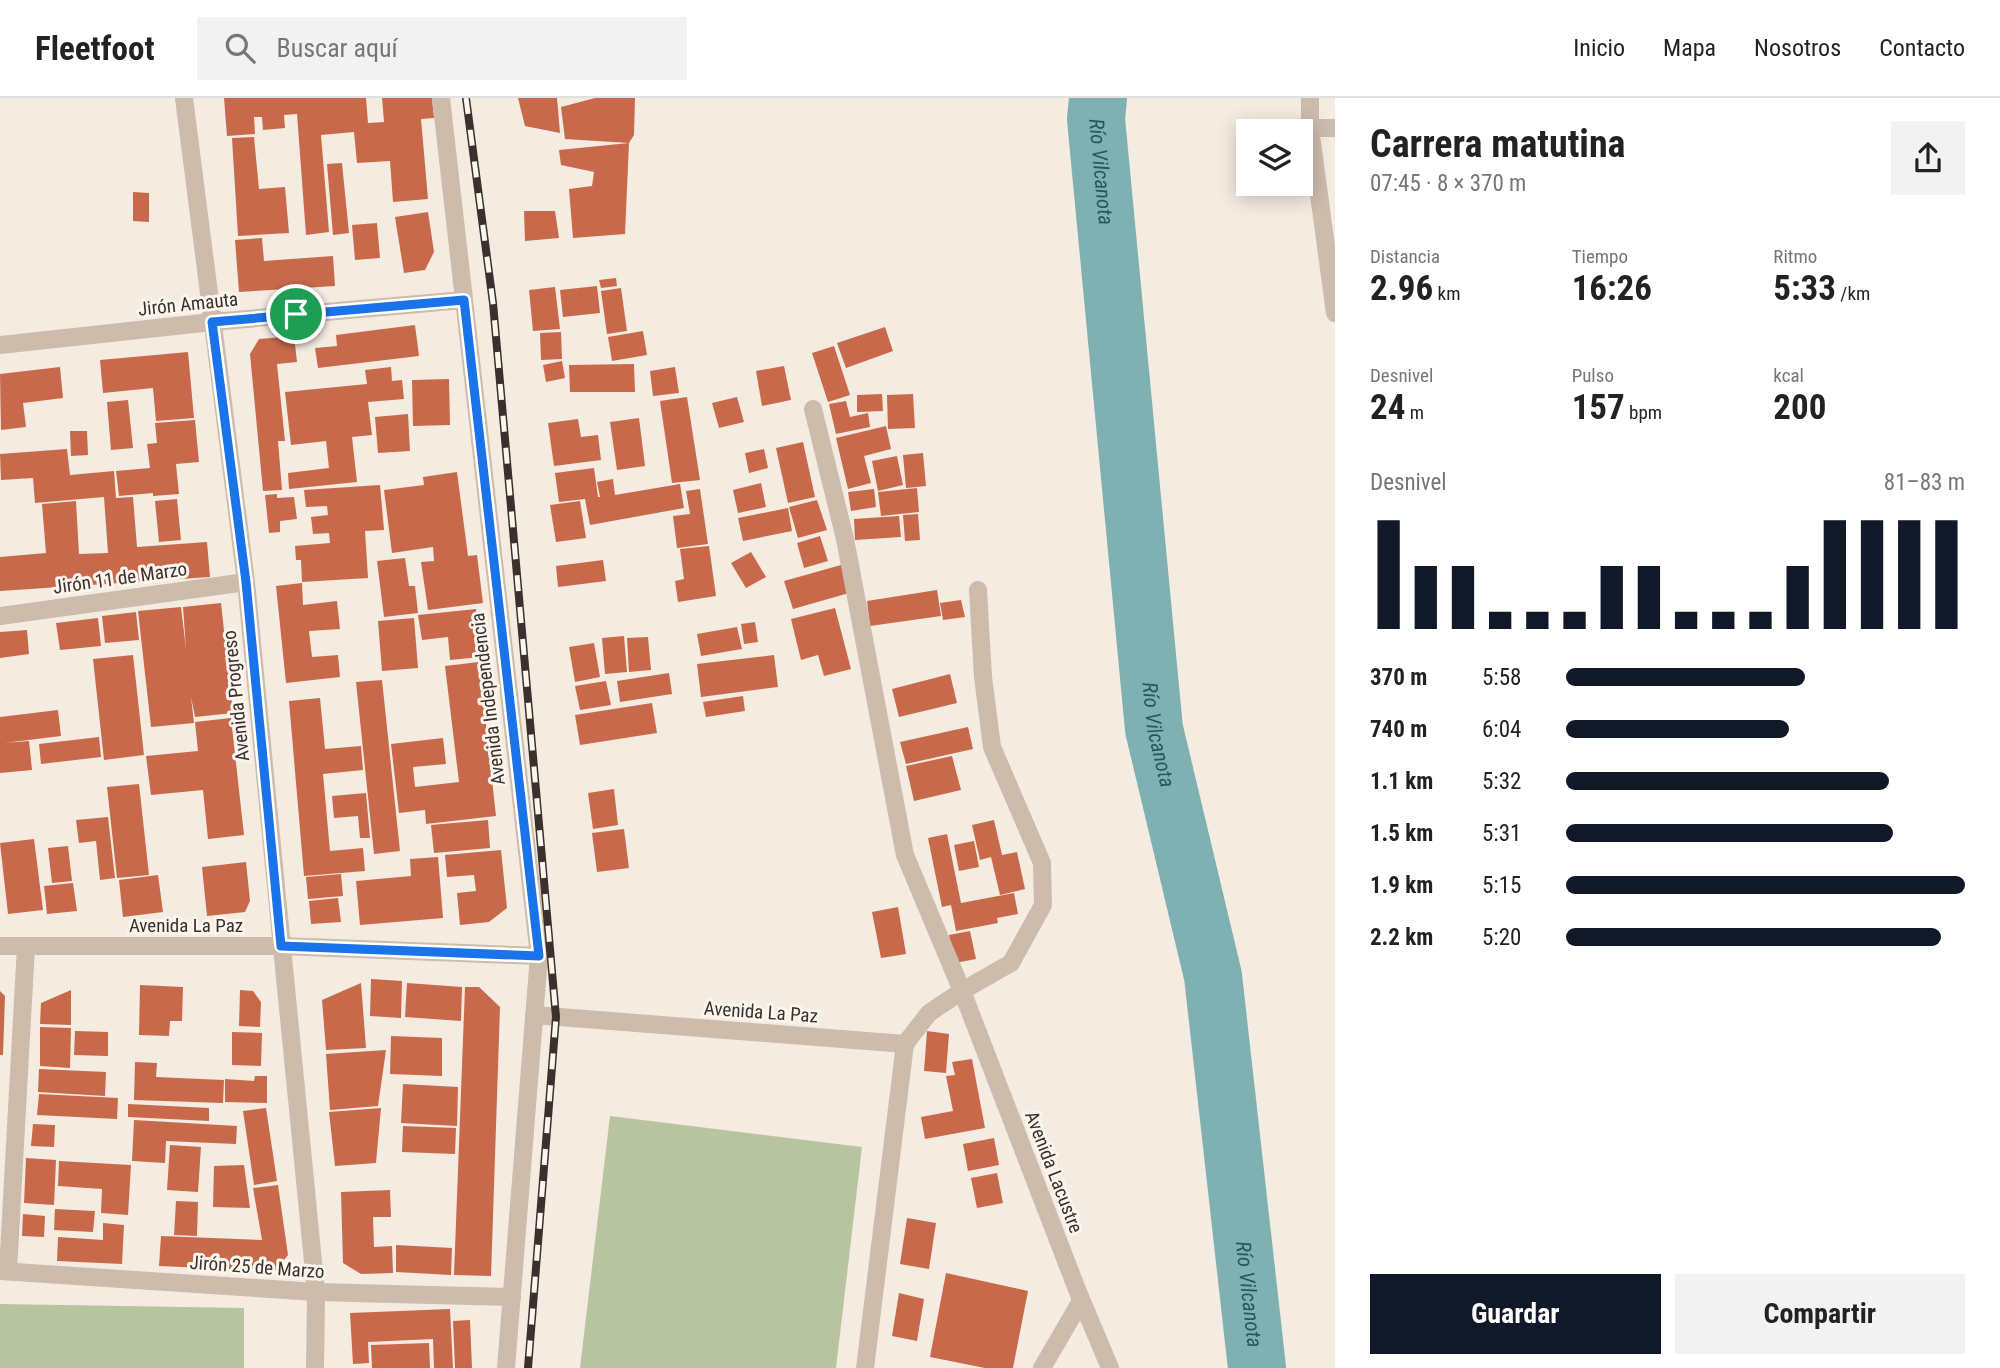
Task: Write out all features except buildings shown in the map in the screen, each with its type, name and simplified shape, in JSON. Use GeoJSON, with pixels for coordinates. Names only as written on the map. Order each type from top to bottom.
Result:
{"type":"FeatureCollection","features":[{"type":"Feature","properties":{"kind":"street","name":"Avenida Progreso"},"geometry":{"type":"LineString","coordinates":[[184,98],[246,582],[316,1292],[315,1368]]}},
{"type":"Feature","properties":{"kind":"street","name":"Avenida Independencia"},"geometry":{"type":"LineString","coordinates":[[441,98],[539,956],[506,1368]]}},
{"type":"Feature","properties":{"kind":"street"},"geometry":{"type":"LineString","coordinates":[[1310,98],[1310,119]]}},
{"type":"Feature","properties":{"kind":"street"},"geometry":{"type":"LineString","coordinates":[[1313,128],[1335,128]]}},
{"type":"Feature","properties":{"kind":"street"},"geometry":{"type":"LineString","coordinates":[[1313,150],[1335,313]]}},
{"type":"Feature","properties":{"kind":"street","name":"Jirón Amauta"},"geometry":{"type":"LineString","coordinates":[[0,345],[212,322],[464,300]]}},
{"type":"Feature","properties":{"kind":"street","name":"Avenida Lacustre"},"geometry":{"type":"LineString","coordinates":[[813,409],[845,539],[905,855],[962,991],[1081,1301],[1110,1368]]}},
{"type":"Feature","properties":{"kind":"street","name":"Jirón 11 de Marzo"},"geometry":{"type":"LineString","coordinates":[[0,616],[246,582]]}},
{"type":"Feature","properties":{"kind":"street"},"geometry":{"type":"LineString","coordinates":[[865,1368],[905,1044],[929,1013],[1011,963],[1043,905],[1042,863],[992,747],[983,677],[978,590]]}},
{"type":"Feature","properties":{"kind":"street","name":"Avenida La Paz"},"geometry":{"type":"LineString","coordinates":[[0,946],[281,946],[539,956]]}},
{"type":"Feature","properties":{"kind":"street"},"geometry":{"type":"LineString","coordinates":[[4,1271],[26,947]]}},
{"type":"Feature","properties":{"kind":"street","name":"Avenida La Paz"},"geometry":{"type":"LineString","coordinates":[[534,1015],[905,1044]]}},
{"type":"Feature","properties":{"kind":"street","name":"Jirón 25 de Marzo"},"geometry":{"type":"LineString","coordinates":[[4,1271],[316,1292],[512,1297]]}},
{"type":"Feature","properties":{"kind":"street"},"geometry":{"type":"LineString","coordinates":[[1042,1368],[1081,1301]]}},
{"type":"Feature","properties":{"kind":"green space"},"geometry":{"type":"Polygon","coordinates":[[[610,1116],[862,1147],[836,1368],[580,1368],[610,1116]]]}},
{"type":"Feature","properties":{"kind":"green space"},"geometry":{"type":"Polygon","coordinates":[[[0,1304],[244,1308],[244,1368],[0,1368],[0,1304]]]}},
{"type":"Feature","properties":{"kind":"waterway","name":"Río Vilcanota"},"geometry":{"type":"LineString","coordinates":[[1098,98],[1096,119],[1154,729],[1213,976],[1257,1368]]}},
{"type":"Feature","properties":{"kind":"railway"},"geometry":{"type":"LineString","coordinates":[[466,98],[493,303],[556,1017],[528,1368]]}},
{"type":"Feature","properties":{"kind":"route"},"geometry":{"type":"LineString","coordinates":[[464,300],[539,956],[281,946],[246,582],[212,322],[296,314],[464,300]]}}]}
